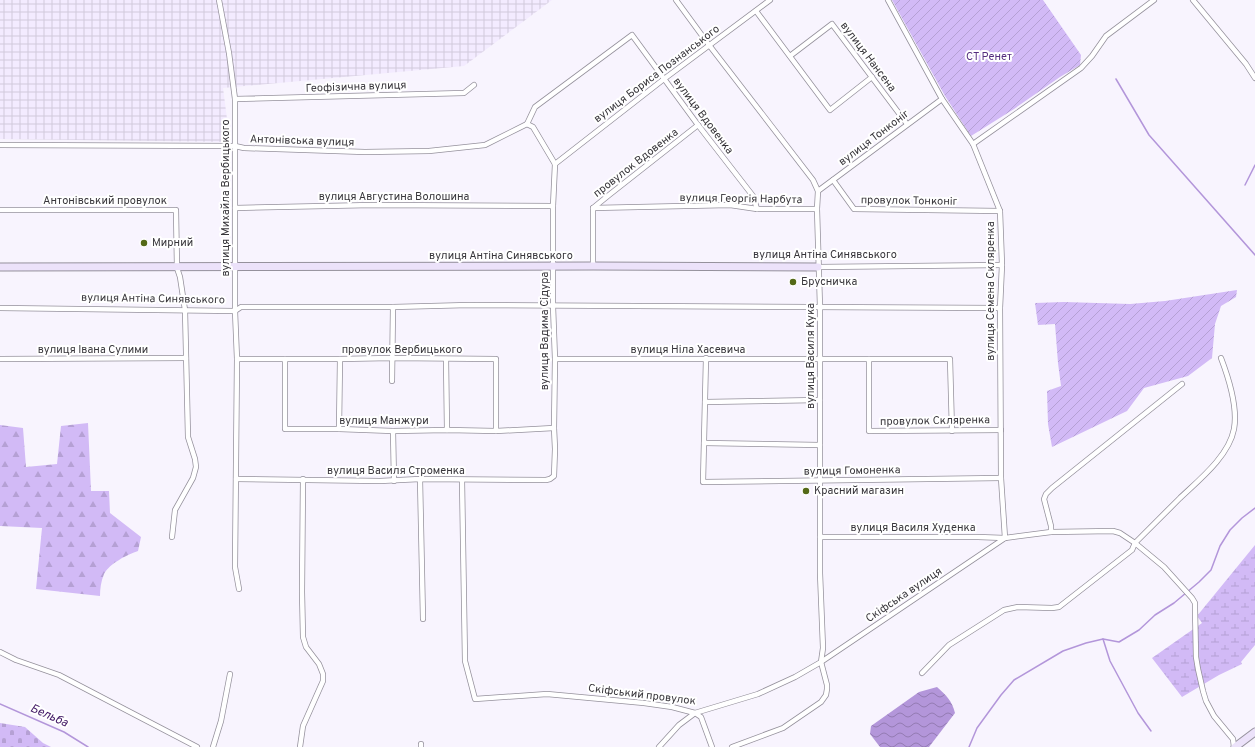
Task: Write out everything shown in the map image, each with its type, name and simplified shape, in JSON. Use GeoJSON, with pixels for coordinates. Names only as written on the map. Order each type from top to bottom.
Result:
{"type":"FeatureCollection","features":[{"type":"Feature","properties":{"kind":"street","name":"вулиця Михайла Вербицького"},"geometry":{"type":"LineString","coordinates":[[219,0],[229,53],[235,100],[235,311],[237,359],[235,567],[239,589]]}},
{"type":"Feature","properties":{"kind":"street"},"geometry":{"type":"LineString","coordinates":[[676,0],[813,180],[818,191]]}},
{"type":"Feature","properties":{"kind":"street","name":"вулиця Бориса Познанського"},"geometry":{"type":"LineString","coordinates":[[555,164],[664,79],[770,0]]}},
{"type":"Feature","properties":{"kind":"street","name":"вулиця Семена Скляренка"},"geometry":{"type":"LineString","coordinates":[[888,0],[942,99],[972,144],[1000,211],[1002,265],[1000,308],[1001,478],[1005,538]]}},
{"type":"Feature","properties":{"kind":"street"},"geometry":{"type":"LineString","coordinates":[[972,144],[1081,68],[1092,56],[1106,36],[1154,0]]}},
{"type":"Feature","properties":{"kind":"street"},"geometry":{"type":"LineString","coordinates":[[1193,0],[1246,64],[1255,78]]}},
{"type":"Feature","properties":{"kind":"street"},"geometry":{"type":"LineString","coordinates":[[756,11],[830,110],[872,77]]}},
{"type":"Feature","properties":{"kind":"street","name":"вулиця Нансена"},"geometry":{"type":"LineString","coordinates":[[790,56],[832,24],[907,124]]}},
{"type":"Feature","properties":{"kind":"street","name":"вулиця Вдовенка"},"geometry":{"type":"LineString","coordinates":[[527,124],[535,106],[632,34],[698,125],[753,196],[757,209]]}},
{"type":"Feature","properties":{"kind":"street","name":"Геофізична вулиця"},"geometry":{"type":"LineString","coordinates":[[235,100],[464,93],[474,84]]}},
{"type":"Feature","properties":{"kind":"street","name":"вулиця Тонконіг"},"geometry":{"type":"LineString","coordinates":[[818,191],[942,99]]}},
{"type":"Feature","properties":{"kind":"street"},"geometry":{"type":"LineString","coordinates":[[527,124],[533,127],[555,164]]}},
{"type":"Feature","properties":{"kind":"street","name":"Антонівська вулиця"},"geometry":{"type":"LineString","coordinates":[[0,145],[235,146],[244,148],[357,152],[429,151],[485,144],[527,124]]}},
{"type":"Feature","properties":{"kind":"street","name":"провулок Вдовенка"},"geometry":{"type":"LineString","coordinates":[[592,266],[593,208],[698,125]]}},
{"type":"Feature","properties":{"kind":"street","name":"вулиця Вадима Сідура"},"geometry":{"type":"LineString","coordinates":[[554,476],[555,358],[553,306],[555,164]]}},
{"type":"Feature","properties":{"kind":"street","name":"провулок Тонконіг"},"geometry":{"type":"LineString","coordinates":[[833,180],[854,209],[1000,211]]}},
{"type":"Feature","properties":{"kind":"street","name":"вулиця Василя Кука"},"geometry":{"type":"LineString","coordinates":[[818,191],[817,209],[820,307],[820,597],[823,648],[821,662]]}},
{"type":"Feature","properties":{"kind":"street","name":"вулиця Августина Волошина"},"geometry":{"type":"LineString","coordinates":[[235,208],[373,205],[554,206]]}},
{"type":"Feature","properties":{"kind":"street","name":"вулиця Георгія Нарбута"},"geometry":{"type":"LineString","coordinates":[[593,208],[730,205],[757,209],[817,209]]}},
{"type":"Feature","properties":{"kind":"street","name":"Антонівський провулок"},"geometry":{"type":"LineString","coordinates":[[0,210],[176,210],[177,268]]}},
{"type":"Feature","properties":{"kind":"street","name":"вулиця Антіна Синявського"},"geometry":{"type":"LineString","coordinates":[[0,268],[592,266],[818,267],[1002,265]]}},
{"type":"Feature","properties":{"kind":"street"},"geometry":{"type":"LineString","coordinates":[[172,537],[175,510],[193,478],[196,468],[195,459],[188,437],[185,310],[180,277],[177,268]]}},
{"type":"Feature","properties":{"kind":"street","name":"вулиця Антіна Синявського"},"geometry":{"type":"LineString","coordinates":[[0,308],[235,311],[241,307],[393,307],[469,305],[1000,308]]}},
{"type":"Feature","properties":{"kind":"street"},"geometry":{"type":"LineString","coordinates":[[392,381],[393,307]]}},
{"type":"Feature","properties":{"kind":"street","name":"вулиця Івана Сулими"},"geometry":{"type":"LineString","coordinates":[[0,360],[186,358]]}},
{"type":"Feature","properties":{"kind":"street","name":"вулиця Ніла Хасевича"},"geometry":{"type":"LineString","coordinates":[[555,358],[950,359],[952,430]]}},
{"type":"Feature","properties":{"kind":"street"},"geometry":{"type":"LineString","coordinates":[[706,358],[704,443],[820,445]]}},
{"type":"Feature","properties":{"kind":"street"},"geometry":{"type":"LineString","coordinates":[[922,673],[949,645],[1004,610],[1018,607],[1059,607],[1132,550],[1135,543],[1206,473],[1221,456],[1234,429],[1235,420],[1233,399],[1221,358]]}},
{"type":"Feature","properties":{"kind":"street","name":"провулок Вербицького"},"geometry":{"type":"LineString","coordinates":[[237,359],[496,359],[496,431]]}},
{"type":"Feature","properties":{"kind":"street","name":"вулиця Манжури"},"geometry":{"type":"LineString","coordinates":[[286,359],[285,429],[496,431],[554,428]]}},
{"type":"Feature","properties":{"kind":"street"},"geometry":{"type":"LineString","coordinates":[[340,359],[340,429]]}},
{"type":"Feature","properties":{"kind":"street"},"geometry":{"type":"LineString","coordinates":[[446,359],[447,430]]}},
{"type":"Feature","properties":{"kind":"street","name":"провулок Скляренка"},"geometry":{"type":"LineString","coordinates":[[869,359],[869,431],[1001,430]]}},
{"type":"Feature","properties":{"kind":"street"},"geometry":{"type":"LineString","coordinates":[[1051,532],[1051,526],[1044,499],[1046,494],[1182,384]]}},
{"type":"Feature","properties":{"kind":"street"},"geometry":{"type":"LineString","coordinates":[[705,402],[820,400]]}},
{"type":"Feature","properties":{"kind":"street"},"geometry":{"type":"LineString","coordinates":[[393,431],[394,481]]}},
{"type":"Feature","properties":{"kind":"street","name":"вулиця Гомоненка"},"geometry":{"type":"LineString","coordinates":[[704,443],[703,482],[1001,478]]}},
{"type":"Feature","properties":{"kind":"street","name":"вулиця Василя Строменка"},"geometry":{"type":"LineString","coordinates":[[236,479],[394,481],[546,480],[554,476]]}},
{"type":"Feature","properties":{"kind":"street"},"geometry":{"type":"LineString","coordinates":[[300,747],[303,726],[323,681],[323,674],[319,664],[306,647],[303,637],[303,480]]}},
{"type":"Feature","properties":{"kind":"street"},"geometry":{"type":"LineString","coordinates":[[420,480],[423,619]]}},
{"type":"Feature","properties":{"kind":"street","name":"Скіфський провулок"},"geometry":{"type":"LineString","coordinates":[[462,480],[465,661],[475,699],[547,694],[644,703],[672,707],[695,713],[758,694],[795,677],[821,662]]}},
{"type":"Feature","properties":{"kind":"street","name":"Скіфська вулиця"},"geometry":{"type":"LineString","coordinates":[[821,662],[1005,538],[1051,532],[1113,531],[1120,533],[1135,543],[1164,566],[1195,603],[1196,657],[1203,691],[1206,701],[1214,716],[1233,739],[1235,747]]}},
{"type":"Feature","properties":{"kind":"street","name":"вулиця Василя Худенка"},"geometry":{"type":"LineString","coordinates":[[820,536],[1005,538]]}},
{"type":"Feature","properties":{"kind":"street"},"geometry":{"type":"LineString","coordinates":[[0,652],[16,660],[59,675],[197,747]]}},
{"type":"Feature","properties":{"kind":"street"},"geometry":{"type":"LineString","coordinates":[[732,747],[783,728],[821,702],[826,695],[827,685],[821,662]]}},
{"type":"Feature","properties":{"kind":"street"},"geometry":{"type":"LineString","coordinates":[[212,747],[221,721],[230,674]]}},
{"type":"Feature","properties":{"kind":"street"},"geometry":{"type":"LineString","coordinates":[[659,747],[679,725],[695,713],[701,717],[712,747]]}},
{"type":"Feature","properties":{"kind":"street"},"geometry":{"type":"LineString","coordinates":[[1235,747],[1255,732]]}},
{"type":"Feature","properties":{"kind":"shaded area"},"geometry":{"type":"Polygon","coordinates":[[[0,0],[552,0],[464,66],[223,88],[230,142],[0,139],[0,0]]]}},
{"type":"Feature","properties":{"kind":"green space","name":"СТ Ренет"},"geometry":{"type":"Polygon","coordinates":[[[892,0],[1043,0],[1081,55],[1080,65],[971,136],[945,96],[892,0]]]}},
{"type":"Feature","properties":{"kind":"green space"},"geometry":{"type":"Polygon","coordinates":[[[1237,290],[1236,297],[1221,306],[1215,324],[1212,358],[1188,376],[1144,388],[1127,411],[1052,447],[1048,424],[1047,391],[1061,386],[1055,324],[1038,325],[1035,303],[1064,302],[1130,304],[1165,301],[1237,290]]]}},
{"type":"Feature","properties":{"kind":"green space"},"geometry":{"type":"Polygon","coordinates":[[[88,423],[91,491],[109,491],[110,513],[141,537],[138,551],[129,554],[106,570],[102,579],[100,596],[36,589],[42,528],[0,526],[0,425],[23,428],[26,467],[57,464],[61,426],[88,423]]]}},
{"type":"Feature","properties":{"kind":"green space"},"geometry":{"type":"Polygon","coordinates":[[[1255,545],[1255,645],[1241,662],[1242,664],[1219,675],[1182,697],[1152,658],[1202,623],[1197,616],[1255,545]]]}},
{"type":"Feature","properties":{"kind":"green space"},"geometry":{"type":"Polygon","coordinates":[[[0,723],[25,727],[43,743],[51,747],[0,747],[0,723]]]}},
{"type":"Feature","properties":{"kind":"water"},"geometry":{"type":"Polygon","coordinates":[[[937,687],[948,698],[955,713],[929,747],[880,747],[870,734],[871,726],[919,692],[937,687]]]}},
{"type":"Feature","properties":{"kind":"waterway"},"geometry":{"type":"LineString","coordinates":[[1116,79],[1149,135],[1255,255]]}},
{"type":"Feature","properties":{"kind":"waterway"},"geometry":{"type":"LineString","coordinates":[[1245,185],[1255,165]]}},
{"type":"Feature","properties":{"kind":"waterway"},"geometry":{"type":"LineString","coordinates":[[969,747],[977,728],[1014,680],[1063,651],[1103,639],[1119,642],[1139,630],[1155,615],[1174,603],[1211,570],[1220,546],[1230,530],[1255,508]]}},
{"type":"Feature","properties":{"kind":"waterway"},"geometry":{"type":"LineString","coordinates":[[1103,639],[1110,661],[1138,713],[1151,731]]}},
{"type":"Feature","properties":{"kind":"waterway","name":"Бельба"},"geometry":{"type":"LineString","coordinates":[[0,704],[64,732],[88,747]]}},
{"type":"Feature","properties":{"kind":"place","name":"Мирний"},"geometry":{"type":"Point","coordinates":[144,243]}},
{"type":"Feature","properties":{"kind":"place","name":"Брусничка"},"geometry":{"type":"Point","coordinates":[793,282]}},
{"type":"Feature","properties":{"kind":"place","name":"Красний магазин"},"geometry":{"type":"Point","coordinates":[806,491]}}]}
